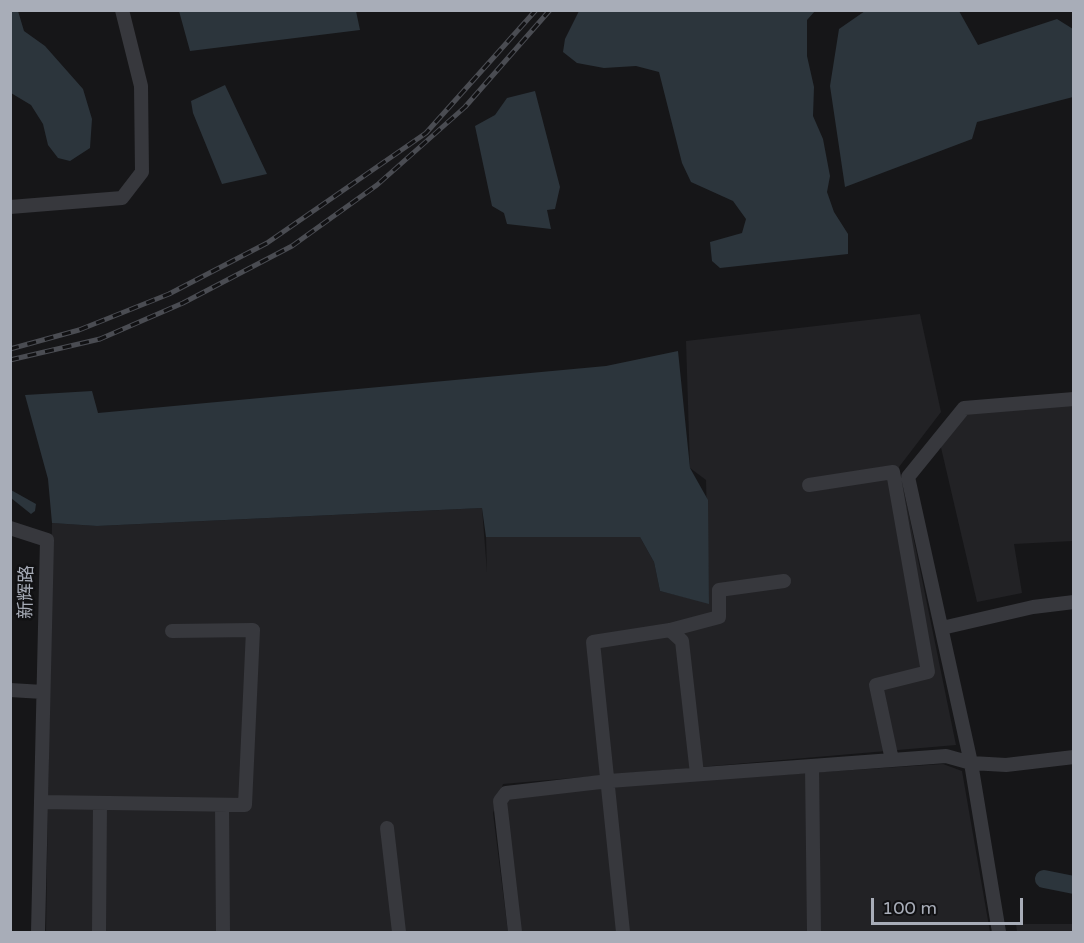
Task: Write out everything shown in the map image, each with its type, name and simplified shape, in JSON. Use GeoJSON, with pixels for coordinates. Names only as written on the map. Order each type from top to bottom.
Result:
{"type":"FeatureCollection","features":[{"type":"Feature","properties":{"kind":"street"},"geometry":{"type":"LineString","coordinates":[[10,207],[122,198],[142,172],[141,86],[122,10]]}},
{"type":"Feature","properties":{"kind":"street"},"geometry":{"type":"LineString","coordinates":[[999,933],[971,763],[908,477],[964,408],[1074,399]]}},
{"type":"Feature","properties":{"kind":"street"},"geometry":{"type":"LineString","coordinates":[[809,485],[892,472],[928,672],[876,685],[892,760]]}},
{"type":"Feature","properties":{"kind":"street","name":"新辉路"},"geometry":{"type":"LineString","coordinates":[[10,528],[46,540],[38,933]]}},
{"type":"Feature","properties":{"kind":"street"},"geometry":{"type":"LineString","coordinates":[[623,933],[593,642],[670,630],[719,617],[719,590],[784,581]]}},
{"type":"Feature","properties":{"kind":"street"},"geometry":{"type":"LineString","coordinates":[[942,628],[1033,607],[1074,602]]}},
{"type":"Feature","properties":{"kind":"street"},"geometry":{"type":"LineString","coordinates":[[41,802],[245,805],[253,630],[172,631]]}},
{"type":"Feature","properties":{"kind":"street"},"geometry":{"type":"LineString","coordinates":[[670,630],[682,641],[697,774]]}},
{"type":"Feature","properties":{"kind":"street"},"geometry":{"type":"LineString","coordinates":[[10,690],[43,692]]}},
{"type":"Feature","properties":{"kind":"street"},"geometry":{"type":"LineString","coordinates":[[515,933],[500,801],[506,793],[609,781],[946,756],[971,763],[1006,765],[1074,757]]}},
{"type":"Feature","properties":{"kind":"street"},"geometry":{"type":"LineString","coordinates":[[812,766],[814,933]]}},
{"type":"Feature","properties":{"kind":"street"},"geometry":{"type":"LineString","coordinates":[[99,933],[100,803]]}},
{"type":"Feature","properties":{"kind":"street"},"geometry":{"type":"LineString","coordinates":[[222,805],[223,933]]}},
{"type":"Feature","properties":{"kind":"street"},"geometry":{"type":"LineString","coordinates":[[387,828],[399,933]]}},
{"type":"Feature","properties":{"kind":"shaded area"},"geometry":{"type":"Polygon","coordinates":[[[11,10],[18,11],[24,31],[45,46],[83,89],[92,119],[90,148],[70,161],[58,158],[48,145],[43,124],[31,105],[11,93],[11,10]]]}},
{"type":"Feature","properties":{"kind":"shaded area"},"geometry":{"type":"Polygon","coordinates":[[[179,11],[356,11],[360,30],[190,51],[179,11]]]}},
{"type":"Feature","properties":{"kind":"shaded area"},"geometry":{"type":"Polygon","coordinates":[[[579,11],[815,11],[807,20],[807,56],[814,87],[813,116],[823,139],[830,176],[827,192],[834,212],[848,234],[848,254],[720,268],[712,261],[710,242],[742,233],[746,219],[733,201],[691,182],[682,163],[659,72],[636,66],[604,68],[577,63],[563,52],[565,39],[579,11]]]}},
{"type":"Feature","properties":{"kind":"shaded area"},"geometry":{"type":"Polygon","coordinates":[[[865,11],[959,11],[978,45],[1057,19],[1073,29],[1073,97],[977,122],[972,139],[845,187],[830,86],[839,29],[865,11]]]}},
{"type":"Feature","properties":{"kind":"shaded area"},"geometry":{"type":"Polygon","coordinates":[[[225,85],[267,174],[222,184],[193,113],[191,101],[225,85]]]}},
{"type":"Feature","properties":{"kind":"shaded area"},"geometry":{"type":"Polygon","coordinates":[[[535,91],[560,187],[555,209],[547,210],[551,229],[507,224],[504,213],[492,206],[475,126],[495,115],[507,98],[535,91]]]}},
{"type":"Feature","properties":{"kind":"shaded area"},"geometry":{"type":"Polygon","coordinates":[[[920,314],[941,412],[899,467],[956,745],[503,784],[493,813],[508,932],[46,932],[52,523],[97,526],[482,508],[487,572],[486,537],[640,537],[654,562],[660,591],[709,603],[706,480],[690,468],[686,341],[920,314]]]}},
{"type":"Feature","properties":{"kind":"shaded area"},"geometry":{"type":"Polygon","coordinates":[[[678,351],[690,468],[708,500],[709,604],[660,591],[654,562],[640,537],[486,537],[482,508],[97,526],[52,523],[48,479],[25,395],[92,391],[98,413],[606,366],[678,351]]]}},
{"type":"Feature","properties":{"kind":"shaded area"},"geometry":{"type":"Polygon","coordinates":[[[1073,402],[1073,541],[1014,544],[1022,593],[977,602],[939,439],[964,408],[1073,402]]]}},
{"type":"Feature","properties":{"kind":"shaded area"},"geometry":{"type":"Polygon","coordinates":[[[11,490],[36,504],[35,511],[31,514],[11,498],[11,490]]]}},
{"type":"Feature","properties":{"kind":"shaded area"},"geometry":{"type":"Polygon","coordinates":[[[943,764],[962,771],[990,932],[515,932],[506,793],[943,764]]]}},
{"type":"Feature","properties":{"kind":"shaded area"},"geometry":{"type":"Polygon","coordinates":[[[1016,924],[1073,924],[1073,932],[1017,932],[1016,924]]]}},
{"type":"Feature","properties":{"kind":"waterway"},"geometry":{"type":"LineString","coordinates":[[1044,879],[1074,885]]}},
{"type":"Feature","properties":{"kind":"railway"},"geometry":{"type":"LineString","coordinates":[[10,349],[79,330],[169,294],[267,243],[426,133],[536,10]]}},
{"type":"Feature","properties":{"kind":"railway"},"geometry":{"type":"LineString","coordinates":[[10,360],[100,339],[183,303],[292,246],[377,185],[465,107],[550,10]]}}]}
